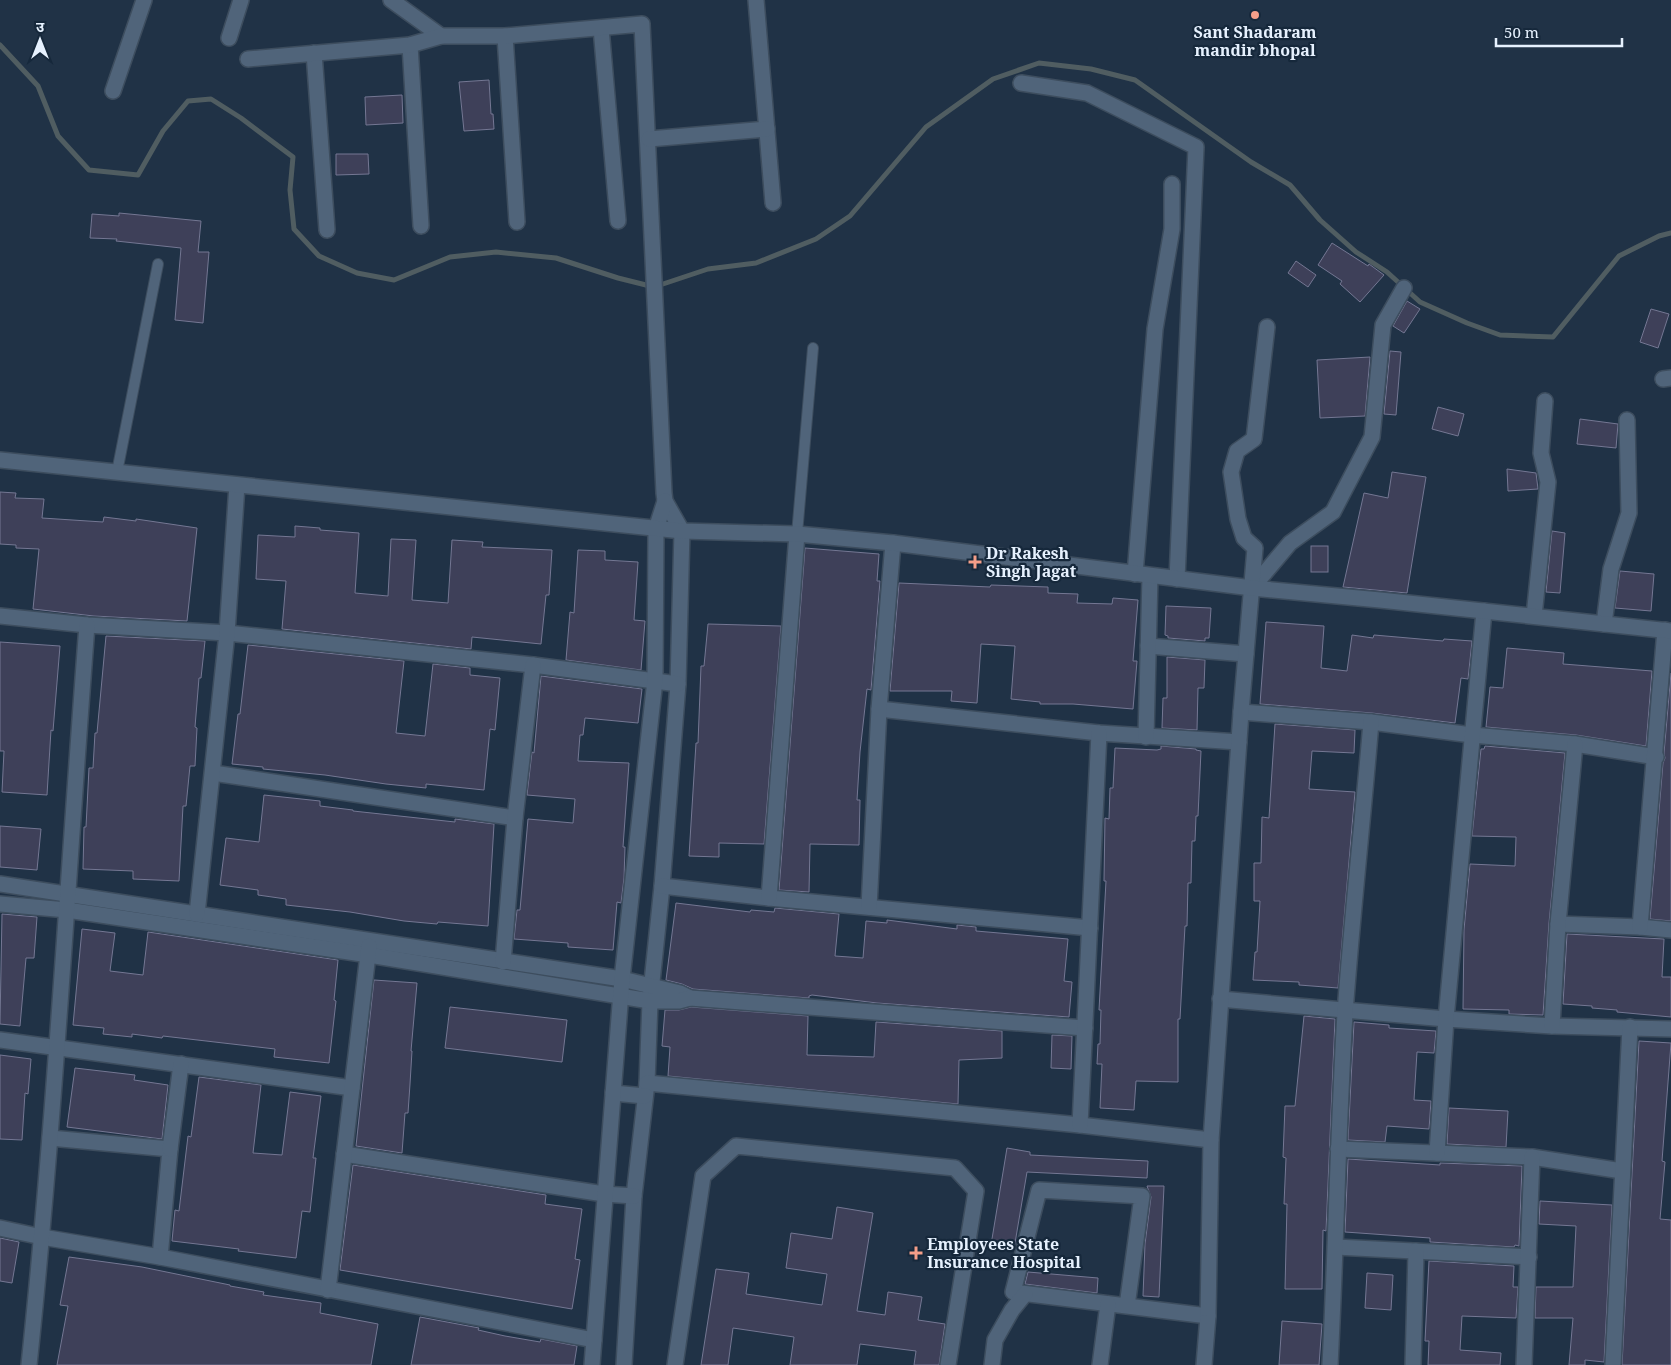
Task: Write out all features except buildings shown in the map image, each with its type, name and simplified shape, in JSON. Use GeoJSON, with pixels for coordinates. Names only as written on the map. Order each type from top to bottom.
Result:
{"type":"FeatureCollection","features":[{"type":"Feature","properties":{"kind":"street"},"geometry":{"type":"LineString","coordinates":[[113,91],[144,0]]}},
{"type":"Feature","properties":{"kind":"street"},"geometry":{"type":"LineString","coordinates":[[229,38],[241,0]]}},
{"type":"Feature","properties":{"kind":"street"},"geometry":{"type":"LineString","coordinates":[[391,0],[441,36]]}},
{"type":"Feature","properties":{"kind":"street"},"geometry":{"type":"LineString","coordinates":[[756,0],[773,203]]}},
{"type":"Feature","properties":{"kind":"street"},"geometry":{"type":"LineString","coordinates":[[248,59],[410,45],[441,36],[505,36],[642,24],[666,501],[656,529],[655,680],[622,979],[592,1365]]}},
{"type":"Feature","properties":{"kind":"street"},"geometry":{"type":"LineString","coordinates":[[601,28],[618,221]]}},
{"type":"Feature","properties":{"kind":"street"},"geometry":{"type":"LineString","coordinates":[[505,36],[517,222]]}},
{"type":"Feature","properties":{"kind":"street"},"geometry":{"type":"LineString","coordinates":[[410,45],[420,226]]}},
{"type":"Feature","properties":{"kind":"street"},"geometry":{"type":"LineString","coordinates":[[314,53],[327,230]]}},
{"type":"Feature","properties":{"kind":"street"},"geometry":{"type":"LineString","coordinates":[[1021,83],[1086,93],[1196,147],[1177,579]]}},
{"type":"Feature","properties":{"kind":"street"},"geometry":{"type":"LineString","coordinates":[[649,139],[767,129]]}},
{"type":"Feature","properties":{"kind":"street"},"geometry":{"type":"LineString","coordinates":[[1134,574],[1154,329],[1172,229],[1172,184]]}},
{"type":"Feature","properties":{"kind":"street"},"geometry":{"type":"LineString","coordinates":[[1252,588],[1290,543],[1333,512],[1372,438],[1383,325],[1404,288]]}},
{"type":"Feature","properties":{"kind":"street"},"geometry":{"type":"LineString","coordinates":[[1204,1365],[1208,1316],[1210,1140],[1241,712],[1255,548],[1244,538],[1231,472],[1237,451],[1254,439],[1267,326]]}},
{"type":"Feature","properties":{"kind":"street"},"geometry":{"type":"LineString","coordinates":[[1534,616],[1548,482],[1541,453],[1545,401]]}},
{"type":"Feature","properties":{"kind":"street"},"geometry":{"type":"LineString","coordinates":[[1604,624],[1611,569],[1629,513],[1627,420]]}},
{"type":"Feature","properties":{"kind":"street"},"geometry":{"type":"LineString","coordinates":[[0,460],[656,529],[797,534],[893,543],[1252,588],[1668,630],[1640,927]]}},
{"type":"Feature","properties":{"kind":"street"},"geometry":{"type":"LineString","coordinates":[[197,914],[227,633],[237,485]]}},
{"type":"Feature","properties":{"kind":"street"},"geometry":{"type":"LineString","coordinates":[[624,1365],[634,1196],[646,1089],[651,985],[662,886],[678,684],[682,531],[666,501]]}},
{"type":"Feature","properties":{"kind":"street"},"geometry":{"type":"LineString","coordinates":[[769,898],[797,534]]}},
{"type":"Feature","properties":{"kind":"street"},"geometry":{"type":"LineString","coordinates":[[869,907],[880,709],[893,543]]}},
{"type":"Feature","properties":{"kind":"street"},"geometry":{"type":"LineString","coordinates":[[1146,736],[1150,576]]}},
{"type":"Feature","properties":{"kind":"street"},"geometry":{"type":"LineString","coordinates":[[1436,1154],[1446,1019],[1484,611]]}},
{"type":"Feature","properties":{"kind":"street"},"geometry":{"type":"LineString","coordinates":[[0,616],[87,625],[227,633],[533,665],[678,684]]}},
{"type":"Feature","properties":{"kind":"street"},"geometry":{"type":"LineString","coordinates":[[29,1365],[58,1047],[67,894],[87,625]]}},
{"type":"Feature","properties":{"kind":"street"},"geometry":{"type":"LineString","coordinates":[[1148,646],[1246,654]]}},
{"type":"Feature","properties":{"kind":"street"},"geometry":{"type":"LineString","coordinates":[[503,962],[515,818],[533,665]]}},
{"type":"Feature","properties":{"kind":"street"},"geometry":{"type":"LineString","coordinates":[[880,709],[1099,733],[1239,742]]}},
{"type":"Feature","properties":{"kind":"street"},"geometry":{"type":"LineString","coordinates":[[1241,712],[1371,722],[1472,735],[1575,744],[1656,757]]}},
{"type":"Feature","properties":{"kind":"street"},"geometry":{"type":"LineString","coordinates":[[1330,1365],[1336,1247],[1338,1149],[1346,1011],[1371,722]]}},
{"type":"Feature","properties":{"kind":"street"},"geometry":{"type":"LineString","coordinates":[[1080,1125],[1099,733]]}},
{"type":"Feature","properties":{"kind":"street"},"geometry":{"type":"LineString","coordinates":[[1552,1026],[1558,924],[1575,744]]}},
{"type":"Feature","properties":{"kind":"street"},"geometry":{"type":"LineString","coordinates":[[213,773],[515,818]]}},
{"type":"Feature","properties":{"kind":"street"},"geometry":{"type":"LineString","coordinates":[[0,884],[197,914],[369,948],[492,976],[650,1001],[679,1001],[690,998],[1085,1028]]}},
{"type":"Feature","properties":{"kind":"street"},"geometry":{"type":"LineString","coordinates":[[662,886],[1090,928]]}},
{"type":"Feature","properties":{"kind":"street"},"geometry":{"type":"LineString","coordinates":[[0,904],[67,910],[369,948],[503,962],[622,979],[680,993],[690,998]]}},
{"type":"Feature","properties":{"kind":"street"},"geometry":{"type":"LineString","coordinates":[[1558,924],[1671,930]]}},
{"type":"Feature","properties":{"kind":"street"},"geometry":{"type":"LineString","coordinates":[[328,1290],[369,948]]}},
{"type":"Feature","properties":{"kind":"street"},"geometry":{"type":"LineString","coordinates":[[1220,999],[1446,1019],[1552,1026],[1671,1029]]}},
{"type":"Feature","properties":{"kind":"street"},"geometry":{"type":"LineString","coordinates":[[1613,1365],[1630,1027]]}},
{"type":"Feature","properties":{"kind":"street"},"geometry":{"type":"LineString","coordinates":[[0,1040],[352,1088]]}},
{"type":"Feature","properties":{"kind":"street"},"geometry":{"type":"LineString","coordinates":[[160,1257],[170,1149],[181,1064]]}},
{"type":"Feature","properties":{"kind":"street"},"geometry":{"type":"LineString","coordinates":[[613,1092],[646,1089],[1080,1125],[1210,1140]]}},
{"type":"Feature","properties":{"kind":"street"},"geometry":{"type":"LineString","coordinates":[[50,1138],[170,1149]]}},
{"type":"Feature","properties":{"kind":"street"},"geometry":{"type":"LineString","coordinates":[[675,1365],[703,1176],[736,1146],[955,1168],[976,1191],[948,1365]]}},
{"type":"Feature","properties":{"kind":"street"},"geometry":{"type":"LineString","coordinates":[[1338,1149],[1532,1157],[1622,1171]]}},
{"type":"Feature","properties":{"kind":"street"},"geometry":{"type":"LineString","coordinates":[[344,1154],[604,1194],[634,1196]]}},
{"type":"Feature","properties":{"kind":"street"},"geometry":{"type":"LineString","coordinates":[[1524,1365],[1532,1157]]}},
{"type":"Feature","properties":{"kind":"street"},"geometry":{"type":"LineString","coordinates":[[1127,1306],[1142,1196],[1039,1190],[1013,1292],[1208,1316]]}},
{"type":"Feature","properties":{"kind":"street"},"geometry":{"type":"LineString","coordinates":[[0,1228],[42,1238],[160,1257],[594,1340]]}},
{"type":"Feature","properties":{"kind":"street"},"geometry":{"type":"LineString","coordinates":[[1336,1247],[1529,1257]]}},
{"type":"Feature","properties":{"kind":"street"},"geometry":{"type":"LineString","coordinates":[[1413,1365],[1416,1251]]}},
{"type":"Feature","properties":{"kind":"street"},"geometry":{"type":"LineString","coordinates":[[992,1365],[996,1340],[1012,1310],[1025,1294]]}},
{"type":"Feature","properties":{"kind":"street"},"geometry":{"type":"LineString","coordinates":[[1100,1365],[1108,1304]]}},
{"type":"Feature","properties":{"kind":"lane"},"geometry":{"type":"LineString","coordinates":[[117,472],[158,264]]}},
{"type":"Feature","properties":{"kind":"lane"},"geometry":{"type":"LineString","coordinates":[[797,534],[813,348]]}},
{"type":"Feature","properties":{"kind":"waterway"},"geometry":{"type":"LineString","coordinates":[[0,45],[38,86],[58,136],[89,170],[138,175],[163,131],[188,101],[211,99],[241,118],[293,157],[290,190],[294,229],[319,256],[357,273],[394,280],[450,257],[496,252],[556,258],[618,278],[654,287],[708,269],[756,263],[816,239],[850,216],[926,127],[993,79],[1039,63],[1091,69],[1135,80],[1251,162],[1290,185],[1320,220],[1356,252],[1387,272],[1420,302],[1500,335],[1553,337],[1619,256],[1659,236],[1671,233]]}},
{"type":"Feature","properties":{"kind":"place","name":"Sant Shadaram mandir bhopal"},"geometry":{"type":"Point","coordinates":[1255,15]}},
{"type":"Feature","properties":{"kind":"place","name":"Dr Rakesh Singh Jagat"},"geometry":{"type":"Point","coordinates":[975,562]}},
{"type":"Feature","properties":{"kind":"place","name":"Employees State Insurance Hospital"},"geometry":{"type":"Point","coordinates":[916,1253]}}]}
